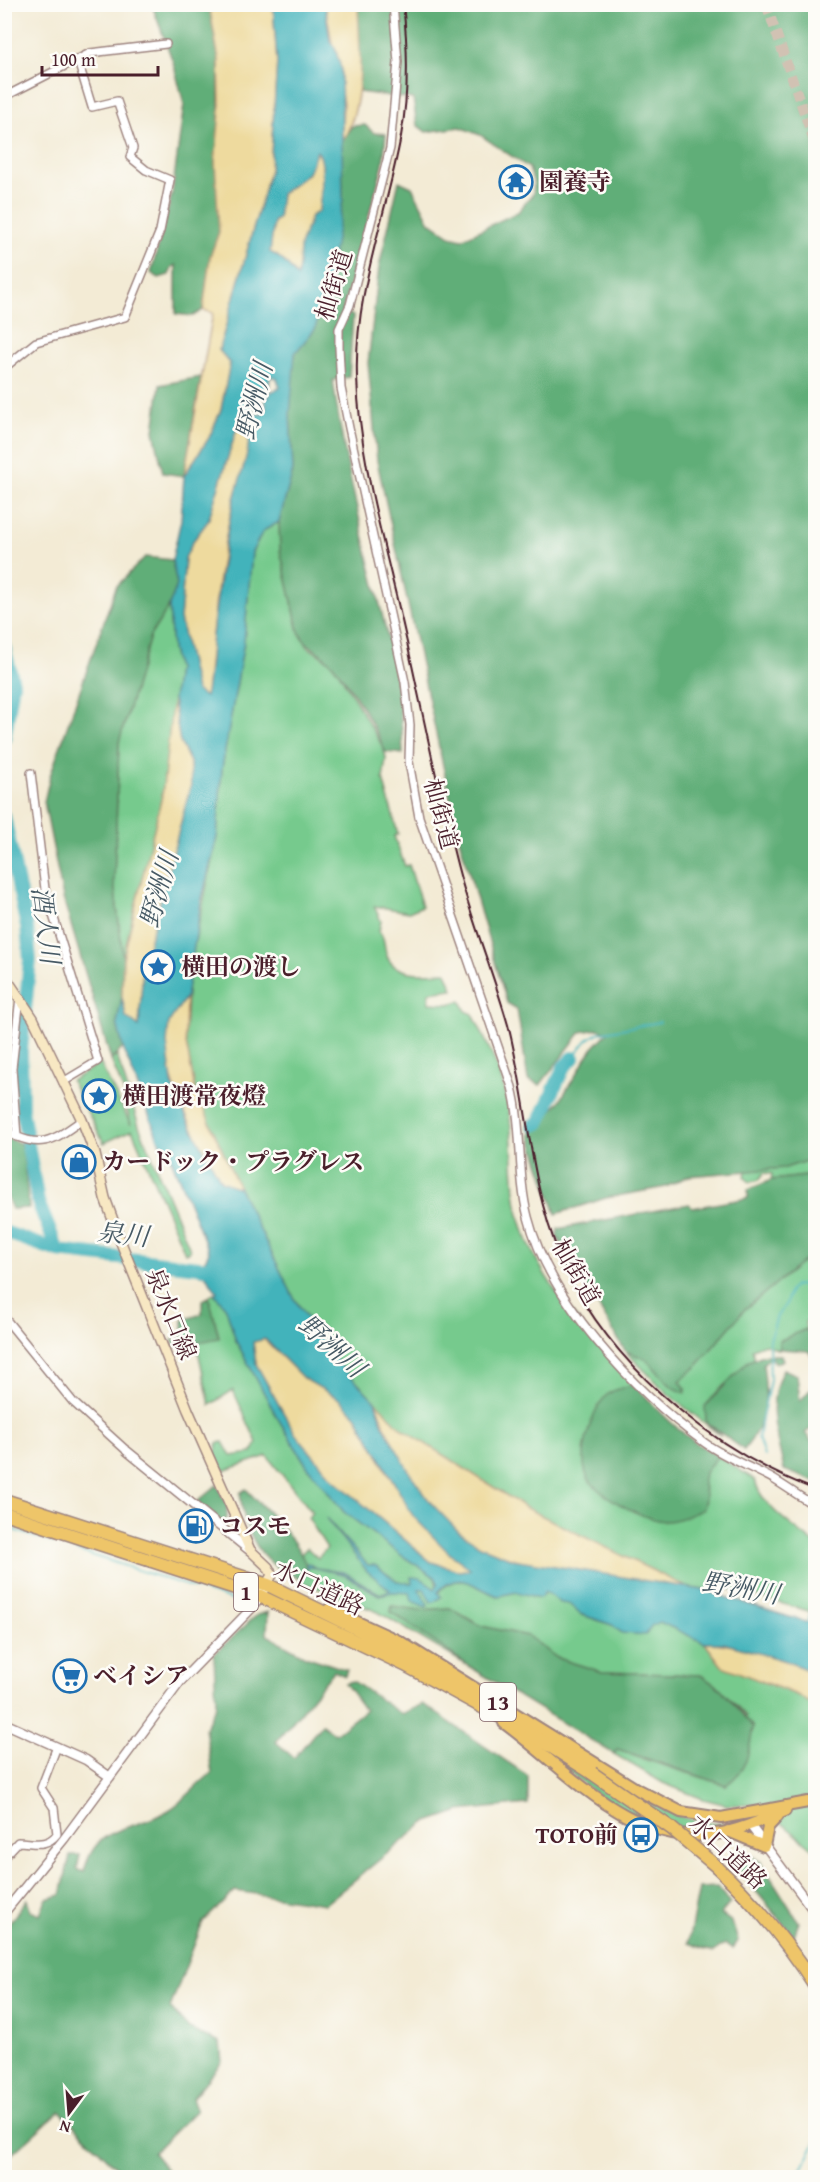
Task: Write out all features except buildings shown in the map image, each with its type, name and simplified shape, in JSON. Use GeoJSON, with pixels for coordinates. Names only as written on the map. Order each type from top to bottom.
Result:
{"type":"FeatureCollection","features":[{"type":"Feature","properties":{"kind":"highway","name":"水口道路"},"geometry":{"type":"LineString","coordinates":[[4,1500],[268,1585],[309,1603],[433,1670],[523,1726],[528,1732]]}},
{"type":"Feature","properties":{"kind":"highway","name":"水口道路"},"geometry":{"type":"LineString","coordinates":[[4,1514],[260,1596],[395,1660],[528,1732],[671,1828],[717,1867],[756,1907],[785,1942],[816,1988]]}},
{"type":"Feature","properties":{"kind":"main road","name":"泉水口線"},"geometry":{"type":"LineString","coordinates":[[4,975],[33,1018],[82,1120],[95,1154],[108,1209],[188,1410],[250,1550],[268,1567],[272,1575],[268,1585]]}},
{"type":"Feature","properties":{"kind":"main road"},"geometry":{"type":"LineString","coordinates":[[260,1596],[268,1585]]}},
{"type":"Feature","properties":{"kind":"main road","name":"13"},"geometry":{"type":"LineString","coordinates":[[309,1603],[374,1628],[399,1641],[660,1803],[697,1815],[750,1825]]}},
{"type":"Feature","properties":{"kind":"main road","name":"13"},"geometry":{"type":"LineString","coordinates":[[474,1704],[529,1742],[606,1805],[631,1820],[660,1831],[693,1836],[728,1831],[750,1825],[812,1800]]}},
{"type":"Feature","properties":{"kind":"main road","name":"13"},"geometry":{"type":"LineString","coordinates":[[721,1818],[767,1817],[812,1800]]}},
{"type":"Feature","properties":{"kind":"main road"},"geometry":{"type":"LineString","coordinates":[[728,1831],[764,1846],[767,1817]]}},
{"type":"Feature","properties":{"kind":"street","name":"杣街道"},"geometry":{"type":"LineString","coordinates":[[393,4],[398,62],[391,142],[371,231],[350,305],[339,329],[341,388],[403,670],[410,725],[409,762],[415,796],[439,878],[517,1105],[523,1196],[528,1218],[541,1254],[584,1323],[639,1385],[707,1445],[774,1480],[816,1506]]}},
{"type":"Feature","properties":{"kind":"street"},"geometry":{"type":"LineString","coordinates":[[4,97],[90,53],[166,44]]}},
{"type":"Feature","properties":{"kind":"street"},"geometry":{"type":"LineString","coordinates":[[4,368],[36,342],[125,318],[160,231],[170,180],[146,171],[130,157],[133,148],[117,101],[92,107],[78,61]]}},
{"type":"Feature","properties":{"kind":"street"},"geometry":{"type":"LineString","coordinates":[[31,773],[45,889],[98,1061],[63,1082]]}},
{"type":"Feature","properties":{"kind":"street"},"geometry":{"type":"LineString","coordinates":[[18,1137],[12,1068],[21,998]]}},
{"type":"Feature","properties":{"kind":"street"},"geometry":{"type":"LineString","coordinates":[[4,1131],[33,1142],[54,1140],[82,1120]]}},
{"type":"Feature","properties":{"kind":"street"},"geometry":{"type":"LineString","coordinates":[[4,1317],[74,1402],[127,1451],[250,1550]]}},
{"type":"Feature","properties":{"kind":"street"},"geometry":{"type":"LineString","coordinates":[[4,1913],[61,1837],[111,1777],[180,1682],[252,1608],[260,1596]]}},
{"type":"Feature","properties":{"kind":"street"},"geometry":{"type":"LineString","coordinates":[[4,1723],[56,1749],[86,1760],[111,1777]]}},
{"type":"Feature","properties":{"kind":"street"},"geometry":{"type":"LineString","coordinates":[[56,1749],[41,1788],[54,1809],[61,1837]]}},
{"type":"Feature","properties":{"kind":"street"},"geometry":{"type":"LineString","coordinates":[[750,1825],[816,1914]]}},
{"type":"Feature","properties":{"kind":"street"},"geometry":{"type":"LineString","coordinates":[[4,1857],[18,1842],[44,1844],[61,1837]]}},
{"type":"Feature","properties":{"kind":"green space"},"geometry":{"type":"Polygon","coordinates":[[[152,5],[209,5],[219,60],[219,232],[210,257],[203,310],[193,316],[176,314],[176,265],[172,267],[169,275],[159,278],[151,273],[172,194],[184,104],[173,62],[152,5]]]}},
{"type":"Feature","properties":{"kind":"green space"},"geometry":{"type":"Polygon","coordinates":[[[357,5],[815,5],[815,1158],[785,1168],[688,1176],[666,1187],[606,1198],[556,1214],[530,1135],[559,1102],[592,1049],[608,1032],[598,1029],[581,1032],[540,1085],[528,1080],[517,1009],[507,1003],[458,835],[377,461],[368,363],[379,267],[399,181],[412,187],[430,222],[450,236],[462,239],[518,212],[533,194],[534,183],[529,168],[480,135],[460,127],[426,132],[417,125],[413,99],[359,92],[357,5]]]}},
{"type":"Feature","properties":{"kind":"green space"},"geometry":{"type":"Polygon","coordinates":[[[365,125],[374,133],[386,134],[383,164],[343,309],[353,316],[349,377],[333,380],[349,473],[392,659],[400,706],[403,754],[385,752],[369,719],[345,681],[332,664],[310,646],[299,632],[280,550],[279,522],[293,470],[290,415],[295,353],[315,329],[343,200],[341,144],[352,126],[365,125]]]}},
{"type":"Feature","properties":{"kind":"green space"},"geometry":{"type":"Polygon","coordinates":[[[201,377],[184,476],[163,473],[154,431],[160,385],[201,377]]]}},
{"type":"Feature","properties":{"kind":"green space"},"geometry":{"type":"Polygon","coordinates":[[[279,522],[280,550],[299,632],[308,647],[330,662],[338,671],[383,747],[386,758],[383,779],[398,834],[394,836],[405,866],[409,865],[422,906],[409,912],[374,906],[381,921],[379,931],[384,939],[386,953],[395,967],[403,970],[421,973],[446,972],[453,989],[429,992],[429,1003],[449,1004],[461,1001],[466,1011],[473,1014],[495,1061],[507,1098],[516,1200],[523,1229],[532,1251],[543,1272],[571,1311],[634,1384],[619,1504],[660,1520],[680,1518],[703,1487],[700,1482],[704,1471],[718,1456],[755,1480],[758,1490],[771,1508],[815,1544],[815,1613],[730,1589],[703,1590],[686,1587],[526,1508],[402,1429],[340,1365],[295,1300],[239,1188],[195,1089],[185,1038],[188,975],[217,837],[222,768],[244,642],[252,552],[263,531],[279,522]]]}},
{"type":"Feature","properties":{"kind":"green space"},"geometry":{"type":"Polygon","coordinates":[[[145,557],[172,560],[177,585],[169,606],[150,636],[119,742],[114,882],[123,958],[122,998],[117,1023],[123,1048],[111,1060],[63,898],[44,802],[50,776],[116,587],[145,557]]]}},
{"type":"Feature","properties":{"kind":"green space"},"geometry":{"type":"Polygon","coordinates":[[[169,606],[172,649],[177,669],[162,796],[123,958],[114,882],[119,742],[150,636],[169,606]]]}},
{"type":"Feature","properties":{"kind":"green space"},"geometry":{"type":"Polygon","coordinates":[[[117,1056],[139,1126],[188,1244],[190,1251],[185,1253],[132,1130],[104,1143],[71,1081],[100,1063],[131,1125],[124,1098],[126,1097],[111,1060],[117,1056]]]}},
{"type":"Feature","properties":{"kind":"green space"},"geometry":{"type":"Polygon","coordinates":[[[4,1137],[20,1143],[23,1151],[29,1208],[12,1209],[5,1193],[4,1137]]]}},
{"type":"Feature","properties":{"kind":"green space"},"geometry":{"type":"Polygon","coordinates":[[[815,1158],[815,1175],[771,1180],[772,1174],[764,1173],[759,1180],[750,1182],[745,1178],[746,1170],[785,1168],[815,1158]]]}},
{"type":"Feature","properties":{"kind":"green space"},"geometry":{"type":"Polygon","coordinates":[[[815,1175],[815,1252],[745,1309],[696,1367],[680,1381],[686,1389],[685,1393],[672,1387],[646,1359],[625,1351],[557,1237],[558,1229],[689,1204],[692,1208],[748,1198],[748,1190],[771,1180],[815,1175]]]}},
{"type":"Feature","properties":{"kind":"green space"},"geometry":{"type":"Polygon","coordinates":[[[815,1252],[815,1318],[805,1322],[806,1329],[779,1341],[779,1350],[765,1344],[752,1349],[755,1359],[712,1398],[706,1422],[721,1436],[669,1395],[625,1351],[646,1359],[672,1387],[686,1389],[680,1381],[696,1367],[745,1309],[815,1252]]]}},
{"type":"Feature","properties":{"kind":"green space"},"geometry":{"type":"Polygon","coordinates":[[[214,1293],[226,1308],[236,1341],[277,1417],[307,1466],[344,1512],[401,1555],[435,1577],[438,1592],[446,1585],[461,1581],[497,1596],[517,1592],[539,1598],[545,1592],[561,1603],[569,1603],[580,1614],[612,1625],[622,1633],[660,1622],[705,1643],[722,1666],[797,1695],[815,1706],[815,1850],[759,1805],[727,1805],[703,1799],[663,1783],[614,1754],[617,1748],[634,1756],[726,1785],[746,1716],[721,1689],[701,1675],[602,1672],[557,1658],[528,1636],[481,1626],[450,1608],[420,1610],[392,1606],[391,1612],[475,1670],[378,1612],[299,1581],[307,1569],[301,1554],[307,1548],[318,1558],[327,1548],[308,1518],[312,1512],[267,1456],[224,1471],[215,1454],[218,1443],[223,1442],[231,1456],[252,1453],[257,1443],[233,1390],[210,1405],[196,1342],[219,1337],[209,1297],[214,1293]]]}},
{"type":"Feature","properties":{"kind":"green space"},"geometry":{"type":"Polygon","coordinates":[[[209,1297],[219,1338],[175,1347],[172,1340],[183,1337],[183,1320],[202,1314],[202,1300],[209,1297]]]}},
{"type":"Feature","properties":{"kind":"green space"},"geometry":{"type":"Polygon","coordinates":[[[806,1329],[815,1343],[815,1359],[808,1351],[780,1349],[779,1341],[806,1329]]]}},
{"type":"Feature","properties":{"kind":"green space"},"geometry":{"type":"Polygon","coordinates":[[[763,1355],[781,1355],[783,1360],[776,1363],[770,1357],[763,1364],[764,1410],[752,1440],[744,1450],[706,1422],[705,1406],[747,1362],[763,1355]]]}},
{"type":"Feature","properties":{"kind":"green space"},"geometry":{"type":"Polygon","coordinates":[[[783,1369],[797,1375],[800,1401],[815,1384],[815,1431],[811,1429],[805,1433],[815,1445],[815,1482],[784,1470],[775,1431],[773,1407],[774,1395],[783,1369]]]}},
{"type":"Feature","properties":{"kind":"green space"},"geometry":{"type":"Polygon","coordinates":[[[634,1384],[683,1433],[718,1456],[704,1474],[705,1501],[702,1510],[671,1521],[647,1517],[611,1499],[600,1491],[587,1476],[585,1445],[596,1410],[608,1394],[634,1384]]]}},
{"type":"Feature","properties":{"kind":"green space"},"geometry":{"type":"Polygon","coordinates":[[[217,1485],[227,1506],[227,1519],[218,1522],[197,1502],[217,1485]]]}},
{"type":"Feature","properties":{"kind":"green space"},"geometry":{"type":"Polygon","coordinates":[[[246,1489],[290,1536],[297,1547],[307,1569],[301,1578],[275,1566],[257,1546],[245,1520],[242,1507],[240,1493],[246,1489]]]}},
{"type":"Feature","properties":{"kind":"green space"},"geometry":{"type":"Polygon","coordinates":[[[392,1606],[420,1610],[450,1608],[481,1626],[528,1636],[557,1658],[602,1672],[700,1675],[721,1689],[753,1727],[743,1767],[726,1785],[617,1749],[614,1754],[475,1670],[391,1612],[392,1606]]]}},
{"type":"Feature","properties":{"kind":"green space"},"geometry":{"type":"Polygon","coordinates":[[[268,1612],[267,1635],[305,1656],[347,1670],[345,1676],[334,1671],[276,1742],[294,1758],[322,1724],[335,1734],[365,1710],[345,1683],[353,1681],[401,1714],[423,1704],[528,1776],[528,1804],[460,1811],[425,1823],[325,1904],[235,1891],[203,1922],[170,2008],[189,2029],[220,2043],[222,2062],[192,2098],[196,2110],[153,2153],[173,2177],[122,2177],[120,2171],[60,2111],[5,2160],[5,1929],[27,1899],[30,1911],[40,1915],[46,1899],[61,1895],[70,1855],[80,1855],[77,1869],[84,1872],[97,1844],[107,1836],[169,1810],[212,1773],[205,1728],[216,1705],[214,1654],[257,1615],[268,1612]]]}},
{"type":"Feature","properties":{"kind":"green space"},"geometry":{"type":"Polygon","coordinates":[[[533,1740],[591,1780],[598,1769],[659,1808],[691,1819],[729,1824],[730,1829],[698,1832],[669,1829],[644,1822],[621,1811],[599,1796],[533,1740]]]}},
{"type":"Feature","properties":{"kind":"green space"},"geometry":{"type":"Polygon","coordinates":[[[751,1856],[761,1862],[799,1922],[794,1936],[732,1863],[751,1856]]]}},
{"type":"Feature","properties":{"kind":"green space"},"geometry":{"type":"Polygon","coordinates":[[[717,1887],[730,1903],[721,1914],[732,1922],[738,1941],[733,1948],[725,1944],[713,1952],[688,1943],[699,1888],[717,1887]]]}},
{"type":"Feature","properties":{"kind":"sand"},"geometry":{"type":"Polygon","coordinates":[[[209,5],[273,5],[277,62],[270,170],[219,350],[230,363],[221,410],[209,438],[184,476],[213,313],[203,310],[210,257],[219,232],[215,162],[220,111],[219,60],[209,5]]]}},
{"type":"Feature","properties":{"kind":"sand"},"geometry":{"type":"Polygon","coordinates":[[[325,5],[357,5],[358,8],[360,78],[358,95],[349,128],[341,144],[343,104],[325,5]]]}},
{"type":"Feature","properties":{"kind":"sand"},"geometry":{"type":"Polygon","coordinates":[[[316,151],[320,156],[323,171],[319,212],[311,216],[303,242],[298,277],[282,260],[270,252],[274,221],[278,219],[281,194],[308,173],[316,151]]]}},
{"type":"Feature","properties":{"kind":"sand"},"geometry":{"type":"Polygon","coordinates":[[[246,418],[248,449],[234,499],[224,548],[213,622],[206,697],[196,691],[180,619],[185,558],[193,541],[208,521],[238,425],[246,418]]]}},
{"type":"Feature","properties":{"kind":"sand"},"geometry":{"type":"Polygon","coordinates":[[[173,699],[180,742],[190,762],[191,785],[143,966],[139,1028],[126,1017],[122,998],[123,958],[162,796],[173,699]]]}},
{"type":"Feature","properties":{"kind":"sand"},"geometry":{"type":"Polygon","coordinates":[[[186,997],[185,1038],[195,1089],[239,1188],[221,1182],[191,1125],[172,1080],[166,1037],[170,1020],[186,997]]]}},
{"type":"Feature","properties":{"kind":"sand"},"geometry":{"type":"Polygon","coordinates":[[[264,1339],[303,1378],[338,1398],[356,1415],[390,1477],[449,1553],[472,1569],[460,1571],[431,1562],[333,1479],[296,1435],[256,1364],[253,1342],[264,1339]]]}},
{"type":"Feature","properties":{"kind":"sand"},"geometry":{"type":"Polygon","coordinates":[[[375,1401],[402,1429],[526,1508],[686,1587],[539,1564],[509,1557],[480,1546],[462,1535],[430,1502],[403,1462],[375,1401]]]}},
{"type":"Feature","properties":{"kind":"sand"},"geometry":{"type":"Polygon","coordinates":[[[705,1643],[747,1649],[815,1673],[815,1706],[797,1695],[722,1666],[705,1643]]]}},
{"type":"Feature","properties":{"kind":"water","name":"野洲川"},"geometry":{"type":"Polygon","coordinates":[[[273,5],[325,5],[330,41],[335,48],[341,68],[343,200],[328,284],[315,329],[295,353],[290,415],[293,470],[279,522],[263,531],[252,552],[244,642],[222,768],[217,837],[201,903],[186,997],[169,1022],[167,1043],[172,1083],[186,1117],[221,1181],[239,1188],[295,1300],[340,1365],[375,1401],[383,1425],[410,1473],[430,1502],[459,1532],[480,1546],[512,1559],[703,1590],[815,1625],[815,1673],[786,1661],[723,1643],[705,1643],[660,1622],[651,1626],[646,1635],[622,1633],[612,1625],[580,1614],[569,1604],[561,1603],[545,1592],[540,1598],[517,1592],[498,1596],[468,1582],[453,1581],[438,1592],[441,1597],[434,1602],[431,1602],[424,1589],[419,1589],[428,1605],[426,1607],[412,1601],[410,1593],[393,1592],[379,1595],[343,1574],[311,1567],[306,1569],[307,1563],[316,1568],[344,1572],[380,1594],[390,1590],[367,1571],[326,1518],[368,1565],[375,1565],[397,1581],[412,1583],[411,1577],[421,1578],[435,1589],[438,1583],[435,1577],[401,1555],[344,1512],[307,1466],[277,1417],[236,1341],[226,1308],[214,1293],[217,1292],[205,1274],[199,1274],[198,1266],[209,1252],[169,1154],[164,1154],[123,1048],[117,1023],[122,998],[126,1017],[139,1027],[143,966],[191,785],[190,762],[180,742],[173,699],[177,669],[172,649],[169,606],[177,585],[172,560],[181,520],[184,476],[209,438],[221,410],[230,363],[219,350],[270,170],[277,62],[273,5]],[[317,151],[308,173],[281,194],[278,219],[274,221],[270,252],[285,263],[297,277],[302,240],[311,216],[319,211],[322,162],[317,151]],[[270,376],[269,390],[255,396],[253,410],[257,414],[262,414],[266,409],[265,396],[269,397],[270,392],[280,388],[277,378],[270,376]],[[246,419],[238,425],[208,521],[193,541],[185,558],[180,619],[196,690],[205,697],[225,547],[234,500],[248,449],[246,419]],[[265,1339],[253,1342],[256,1364],[296,1435],[333,1479],[431,1562],[460,1571],[471,1569],[449,1553],[413,1516],[356,1415],[338,1398],[303,1378],[265,1339]]]}},
{"type":"Feature","properties":{"kind":"waterway","name":"酒人川"},"geometry":{"type":"LineString","coordinates":[[4,647],[13,683],[4,740]]}},
{"type":"Feature","properties":{"kind":"waterway","name":"酒人川"},"geometry":{"type":"LineString","coordinates":[[4,817],[27,927],[30,960],[21,1051],[22,1110],[38,1202],[58,1251]]}},
{"type":"Feature","properties":{"kind":"waterway"},"geometry":{"type":"LineString","coordinates":[[573,1058],[587,1040],[598,1033],[660,1022]]}},
{"type":"Feature","properties":{"kind":"waterway"},"geometry":{"type":"LineString","coordinates":[[534,1125],[539,1123],[564,1067],[573,1058]]}},
{"type":"Feature","properties":{"kind":"waterway","name":"泉川"},"geometry":{"type":"LineString","coordinates":[[4,1232],[58,1251],[216,1269]]}},
{"type":"Feature","properties":{"kind":"waterway"},"geometry":{"type":"LineString","coordinates":[[764,1456],[758,1438],[770,1380],[769,1343],[777,1316],[786,1304],[790,1291],[794,1286],[801,1285]]}},
{"type":"Feature","properties":{"kind":"waterway"},"geometry":{"type":"LineString","coordinates":[[4,1527],[54,1543]]}},
{"type":"Feature","properties":{"kind":"waterway"},"geometry":{"type":"LineString","coordinates":[[72,1549],[232,1600]]}},
{"type":"Feature","properties":{"kind":"waterway"},"geometry":{"type":"LineString","coordinates":[[807,1625],[816,1593]]}},
{"type":"Feature","properties":{"kind":"waterway"},"geometry":{"type":"LineString","coordinates":[[796,2178],[816,2142]]}},
{"type":"Feature","properties":{"kind":"tunnel"},"geometry":{"type":"LineString","coordinates":[[766,4],[816,147]]}},
{"type":"Feature","properties":{"kind":"railway"},"geometry":{"type":"LineString","coordinates":[[403,4],[407,70],[404,120],[395,166],[372,255],[360,315],[357,346],[362,437],[372,496],[450,836],[516,1058],[533,1159],[548,1224],[575,1287],[596,1320],[620,1352],[648,1381],[678,1409],[711,1434],[780,1475],[816,1490]]}},
{"type":"Feature","properties":{"kind":"place","name":"園養寺"},"geometry":{"type":"Point","coordinates":[516,182]}},
{"type":"Feature","properties":{"kind":"place","name":"横田の渡し"},"geometry":{"type":"Point","coordinates":[158,967]}},
{"type":"Feature","properties":{"kind":"place","name":"横田渡常夜燈"},"geometry":{"type":"Point","coordinates":[99,1096]}},
{"type":"Feature","properties":{"kind":"place","name":"カードック・プラグレス"},"geometry":{"type":"Point","coordinates":[79,1162]}},
{"type":"Feature","properties":{"kind":"place","name":"コスモ"},"geometry":{"type":"Point","coordinates":[196,1526]}},
{"type":"Feature","properties":{"kind":"place","name":"ベイシア"},"geometry":{"type":"Point","coordinates":[70,1676]}},
{"type":"Feature","properties":{"kind":"place","name":"TOTO前"},"geometry":{"type":"Point","coordinates":[641,1835]}}]}
